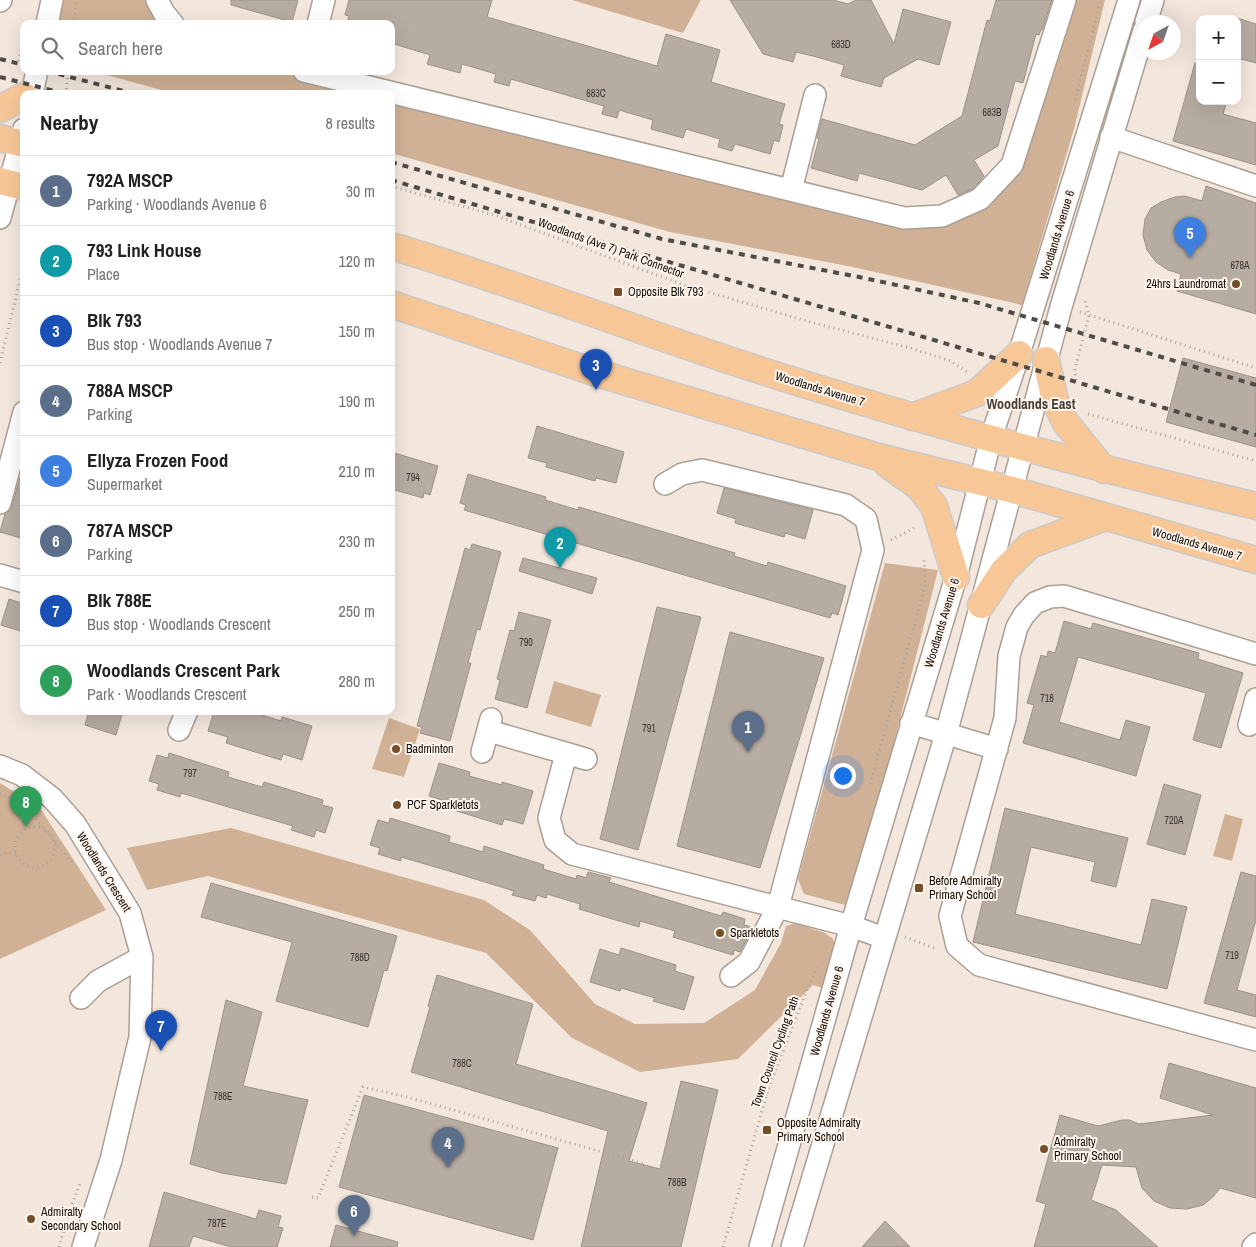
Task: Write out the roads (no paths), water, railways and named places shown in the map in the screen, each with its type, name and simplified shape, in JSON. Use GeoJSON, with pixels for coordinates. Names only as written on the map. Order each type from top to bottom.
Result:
{"type":"FeatureCollection","features":[{"type":"Feature","properties":{"kind":"main road"},"geometry":{"type":"LineString","coordinates":[[0,109],[20,96]]}},
{"type":"Feature","properties":{"kind":"main road","name":"Woodlands Avenue 7"},"geometry":{"type":"LineString","coordinates":[[395,247],[450,263],[752,368],[912,417],[1104,470],[1256,506]]}},
{"type":"Feature","properties":{"kind":"main road","name":"Woodlands Avenue 7"},"geometry":{"type":"LineString","coordinates":[[395,305],[596,373],[875,456],[1013,490],[1256,560]]}},
{"type":"Feature","properties":{"kind":"main road"},"geometry":{"type":"LineString","coordinates":[[912,417],[977,393],[1019,354]]}},
{"type":"Feature","properties":{"kind":"main road"},"geometry":{"type":"LineString","coordinates":[[1046,360],[1055,401],[1066,423],[1104,470]]}},
{"type":"Feature","properties":{"kind":"main road"},"geometry":{"type":"LineString","coordinates":[[875,456],[919,487],[934,506],[956,577]]}},
{"type":"Feature","properties":{"kind":"main road"},"geometry":{"type":"LineString","coordinates":[[981,605],[1004,570],[1030,545],[1106,517]]}},
{"type":"Feature","properties":{"kind":"street"},"geometry":{"type":"LineString","coordinates":[[48,20],[52,0]]}},
{"type":"Feature","properties":{"kind":"street"},"geometry":{"type":"LineString","coordinates":[[157,0],[170,20]]}},
{"type":"Feature","properties":{"kind":"street"},"geometry":{"type":"LineString","coordinates":[[319,20],[324,0]]}},
{"type":"Feature","properties":{"kind":"street"},"geometry":{"type":"LineString","coordinates":[[395,93],[904,218],[942,216],[980,199],[1012,165],[1065,0]]}},
{"type":"Feature","properties":{"kind":"street","name":"Woodlands Avenue 6"},"geometry":{"type":"LineString","coordinates":[[760,1247],[851,926],[956,577],[991,438],[1129,0]]}},
{"type":"Feature","properties":{"kind":"street"},"geometry":{"type":"LineString","coordinates":[[1148,15],[1153,0]]}},
{"type":"Feature","properties":{"kind":"street","name":"Woodlands Avenue 6"},"geometry":{"type":"LineString","coordinates":[[792,1247],[946,734],[1013,490],[1022,447],[1046,360],[1136,56]]}},
{"type":"Feature","properties":{"kind":"street"},"geometry":{"type":"LineString","coordinates":[[321,75],[383,90]]}},
{"type":"Feature","properties":{"kind":"street"},"geometry":{"type":"LineString","coordinates":[[791,190],[815,95]]}},
{"type":"Feature","properties":{"kind":"street"},"geometry":{"type":"LineString","coordinates":[[1111,137],[1256,186]]}},
{"type":"Feature","properties":{"kind":"street"},"geometry":{"type":"LineString","coordinates":[[0,218],[11,184],[17,138]]}},
{"type":"Feature","properties":{"kind":"street"},"geometry":{"type":"LineString","coordinates":[[0,504],[20,427]]}},
{"type":"Feature","properties":{"kind":"street"},"geometry":{"type":"LineString","coordinates":[[664,484],[682,474],[702,470],[846,505],[866,519],[873,550],[778,907],[749,962],[731,976]]}},
{"type":"Feature","properties":{"kind":"street"},"geometry":{"type":"LineString","coordinates":[[0,575],[20,581]]}},
{"type":"Feature","properties":{"kind":"street"},"geometry":{"type":"LineString","coordinates":[[1256,654],[1064,596],[1050,597],[1035,604],[1024,615],[1017,627],[1009,656],[1005,718],[950,916],[957,946],[979,965],[1256,1040]]}},
{"type":"Feature","properties":{"kind":"street"},"geometry":{"type":"LineString","coordinates":[[1248,725],[1256,699]]}},
{"type":"Feature","properties":{"kind":"street"},"geometry":{"type":"LineString","coordinates":[[911,723],[997,749]]}},
{"type":"Feature","properties":{"kind":"street"},"geometry":{"type":"LineString","coordinates":[[482,752],[490,725],[576,757],[548,818],[555,840],[572,854],[851,926],[884,938]]}},
{"type":"Feature","properties":{"kind":"street","name":"Woodlands Crescent"},"geometry":{"type":"LineString","coordinates":[[0,766],[22,776],[52,798],[75,824],[130,914],[142,957],[140,1037],[111,1160],[83,1247]]}},
{"type":"Feature","properties":{"kind":"street"},"geometry":{"type":"LineString","coordinates":[[81,998],[98,981],[142,957]]}},
{"type":"Feature","properties":{"kind":"railway"},"geometry":{"type":"LineString","coordinates":[[0,59],[20,64]]}},
{"type":"Feature","properties":{"kind":"railway"},"geometry":{"type":"LineString","coordinates":[[62,75],[120,90]]}},
{"type":"Feature","properties":{"kind":"railway"},"geometry":{"type":"LineString","coordinates":[[0,77],[50,90]]}},
{"type":"Feature","properties":{"kind":"railway"},"geometry":{"type":"LineString","coordinates":[[395,163],[662,239],[864,278],[979,303],[1256,385]]}},
{"type":"Feature","properties":{"kind":"railway"},"geometry":{"type":"LineString","coordinates":[[395,181],[1256,435]]}},
{"type":"Feature","properties":{"kind":"place","name":"Ellyza Frozen Food"},"geometry":{"type":"Point","coordinates":[1190,258]}},
{"type":"Feature","properties":{"kind":"place","name":"24hrs Laundromat"},"geometry":{"type":"Point","coordinates":[1236,284]}},
{"type":"Feature","properties":{"kind":"place","name":"Opposite Blk 793"},"geometry":{"type":"Point","coordinates":[618,292]}},
{"type":"Feature","properties":{"kind":"place","name":"Blk 793"},"geometry":{"type":"Point","coordinates":[596,390]}},
{"type":"Feature","properties":{"kind":"place","name":"793 Link House"},"geometry":{"type":"Point","coordinates":[560,568]}},
{"type":"Feature","properties":{"kind":"place","name":"Badminton"},"geometry":{"type":"Point","coordinates":[396,749]}},
{"type":"Feature","properties":{"kind":"place","name":"792A MSCP"},"geometry":{"type":"Point","coordinates":[748,752]}},
{"type":"Feature","properties":{"kind":"place","name":"PCF Sparkletots"},"geometry":{"type":"Point","coordinates":[397,805]}},
{"type":"Feature","properties":{"kind":"place","name":"Woodlands Crescent Park"},"geometry":{"type":"Point","coordinates":[26,827]}},
{"type":"Feature","properties":{"kind":"place","name":"Before Admiralty Primary School"},"geometry":{"type":"Point","coordinates":[919,888]}},
{"type":"Feature","properties":{"kind":"place","name":"Sparkletots"},"geometry":{"type":"Point","coordinates":[720,933]}},
{"type":"Feature","properties":{"kind":"place","name":"Blk 788E"},"geometry":{"type":"Point","coordinates":[161,1051]}},
{"type":"Feature","properties":{"kind":"place","name":"Opposite Admiralty Primary School"},"geometry":{"type":"Point","coordinates":[767,1130]}},
{"type":"Feature","properties":{"kind":"place","name":"Admiralty Primary School"},"geometry":{"type":"Point","coordinates":[1044,1149]}},
{"type":"Feature","properties":{"kind":"place","name":"788A MSCP"},"geometry":{"type":"Point","coordinates":[448,1168]}},
{"type":"Feature","properties":{"kind":"place","name":"Admiralty Secondary School"},"geometry":{"type":"Point","coordinates":[31,1219]}},
{"type":"Feature","properties":{"kind":"place","name":"787A MSCP"},"geometry":{"type":"Point","coordinates":[354,1236]}},
{"type":"Feature","properties":{"kind":"district","name":"Woodlands East"},"geometry":{"type":"Point","coordinates":[1031,404]}}]}
